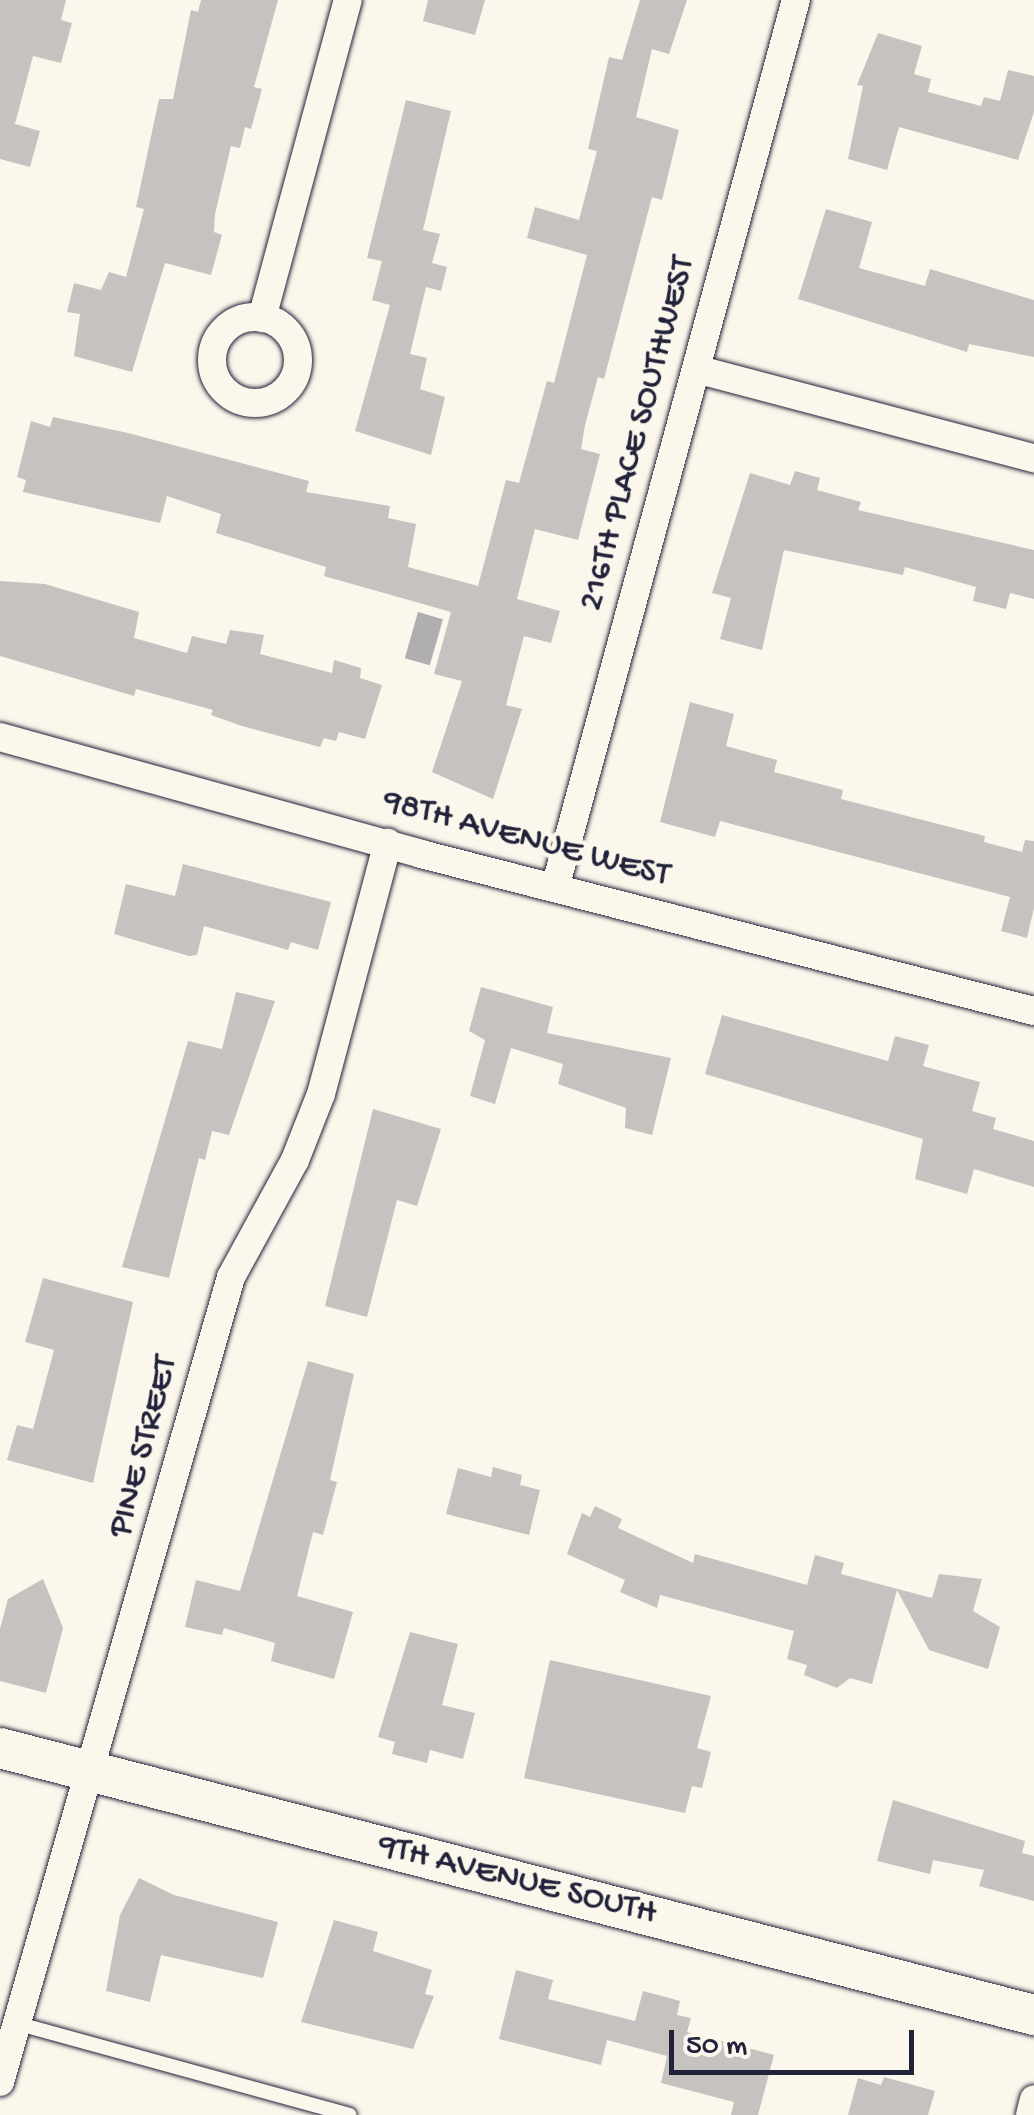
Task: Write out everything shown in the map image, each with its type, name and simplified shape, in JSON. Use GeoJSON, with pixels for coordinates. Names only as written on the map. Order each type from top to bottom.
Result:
{"type":"FeatureCollection","features":[{"type":"Feature","properties":{"kind":"main road","name":"9TH AVENUE SOUTH"},"geometry":{"type":"LineString","coordinates":[[0,1748],[1034,2015]]}},
{"type":"Feature","properties":{"kind":"street"},"geometry":{"type":"LineString","coordinates":[[262,318],[348,0]]}},
{"type":"Feature","properties":{"kind":"street","name":"216TH PLACE SOUTHWEST"},"geometry":{"type":"LineString","coordinates":[[555,888],[796,0]]}},
{"type":"Feature","properties":{"kind":"street"},"geometry":{"type":"LineString","coordinates":[[696,369],[1034,458]]}},
{"type":"Feature","properties":{"kind":"street","name":"98TH AVENUE WEST"},"geometry":{"type":"LineString","coordinates":[[0,736],[555,888],[1034,1011]]}},
{"type":"Feature","properties":{"kind":"street","name":"PINE STREET"},"geometry":{"type":"LineString","coordinates":[[0,2082],[231,1277],[295,1160],[320,1094],[388,843]]}},
{"type":"Feature","properties":{"kind":"street"},"geometry":{"type":"LineString","coordinates":[[1030,2115],[1034,2099]]}},
{"type":"Feature","properties":{"kind":"lane"},"geometry":{"type":"LineString","coordinates":[[16,2023],[350,2115]]}},
{"type":"Feature","properties":{"kind":"shaded area"},"geometry":{"type":"Polygon","coordinates":[[[418,612],[443,619],[430,665],[405,658],[418,612]]]}},
{"type":"Feature","properties":{"kind":"building"},"geometry":{"type":"Polygon","coordinates":[[[0,0],[66,0],[61,20],[72,23],[61,63],[33,56],[15,124],[40,131],[30,167],[0,159],[0,0]]]}},
{"type":"Feature","properties":{"kind":"building"},"geometry":{"type":"Polygon","coordinates":[[[201,0],[278,0],[254,87],[262,89],[251,129],[245,127],[240,148],[231,146],[215,214],[214,232],[222,235],[211,275],[165,263],[132,372],[74,356],[80,314],[67,312],[74,283],[101,290],[109,272],[126,277],[144,209],[136,207],[159,99],[173,99],[191,10],[198,12],[201,0]]]}},
{"type":"Feature","properties":{"kind":"building"},"geometry":{"type":"Polygon","coordinates":[[[428,0],[485,0],[475,35],[423,21],[428,0]]]}},
{"type":"Feature","properties":{"kind":"building"},"geometry":{"type":"Polygon","coordinates":[[[640,0],[687,0],[669,54],[652,49],[636,117],[679,130],[662,200],[652,197],[604,379],[598,377],[585,425],[581,449],[600,454],[578,540],[535,529],[517,599],[560,611],[551,643],[524,636],[506,705],[522,709],[493,799],[432,772],[462,681],[434,674],[451,612],[324,576],[326,567],[216,533],[221,514],[167,496],[160,523],[23,492],[26,480],[17,477],[31,421],[50,427],[53,417],[128,433],[309,481],[306,492],[390,506],[388,518],[416,524],[408,567],[478,586],[506,480],[519,483],[547,381],[554,383],[587,255],[527,238],[535,207],[579,220],[597,151],[588,149],[609,57],[622,60],[640,0]]]}},
{"type":"Feature","properties":{"kind":"building"},"geometry":{"type":"Polygon","coordinates":[[[878,33],[922,46],[914,74],[931,79],[928,92],[981,106],[984,97],[1000,101],[1008,70],[1034,76],[1034,112],[1018,160],[899,127],[887,170],[848,159],[863,86],[857,85],[878,33]]]}},
{"type":"Feature","properties":{"kind":"building"},"geometry":{"type":"Polygon","coordinates":[[[406,100],[451,111],[423,230],[440,234],[432,263],[447,267],[441,291],[426,287],[410,354],[427,358],[420,389],[445,397],[431,455],[355,431],[390,305],[372,300],[382,261],[367,258],[406,100]]]}},
{"type":"Feature","properties":{"kind":"building"},"geometry":{"type":"Polygon","coordinates":[[[826,209],[872,222],[859,268],[925,286],[930,269],[1034,300],[1034,357],[969,344],[967,352],[798,299],[826,209]]]}},
{"type":"Feature","properties":{"kind":"building"},"geometry":{"type":"Polygon","coordinates":[[[795,471],[820,478],[817,490],[861,502],[858,510],[1034,550],[1034,599],[1010,593],[1006,609],[973,601],[976,587],[905,567],[903,575],[784,550],[762,650],[720,639],[731,598],[712,593],[750,473],[790,485],[795,471]]]}},
{"type":"Feature","properties":{"kind":"building"},"geometry":{"type":"Polygon","coordinates":[[[0,581],[45,584],[139,612],[134,638],[187,653],[192,636],[226,644],[230,630],[264,635],[260,654],[332,673],[334,660],[361,668],[360,678],[382,685],[365,739],[339,732],[336,741],[324,738],[320,747],[242,726],[211,715],[213,710],[136,689],[134,696],[0,656],[0,581]]]}},
{"type":"Feature","properties":{"kind":"building"},"geometry":{"type":"Polygon","coordinates":[[[690,702],[734,714],[726,746],[777,760],[774,772],[843,790],[841,799],[985,836],[984,842],[1022,852],[1025,840],[1034,841],[1034,908],[1027,938],[1001,931],[1010,897],[720,821],[715,837],[660,822],[690,702]]]}},
{"type":"Feature","properties":{"kind":"building"},"geometry":{"type":"Polygon","coordinates":[[[183,864],[331,902],[318,950],[291,942],[288,950],[204,926],[197,955],[189,956],[114,934],[126,884],[175,896],[183,864]]]}},
{"type":"Feature","properties":{"kind":"building"},"geometry":{"type":"Polygon","coordinates":[[[481,987],[553,1007],[547,1033],[671,1058],[652,1135],[625,1128],[626,1108],[558,1084],[563,1064],[511,1048],[495,1104],[470,1096],[485,1040],[469,1031],[481,987]]]}},
{"type":"Feature","properties":{"kind":"building"},"geometry":{"type":"Polygon","coordinates":[[[236,992],[275,1001],[229,1135],[212,1131],[205,1160],[199,1158],[169,1278],[122,1267],[188,1041],[222,1049],[236,992]]]}},
{"type":"Feature","properties":{"kind":"building"},"geometry":{"type":"Polygon","coordinates":[[[722,1015],[888,1061],[895,1036],[929,1045],[923,1066],[980,1082],[972,1111],[996,1118],[993,1129],[1034,1141],[1034,1187],[974,1169],[967,1194],[915,1179],[923,1139],[705,1074],[722,1015]]]}},
{"type":"Feature","properties":{"kind":"building"},"geometry":{"type":"Polygon","coordinates":[[[373,1109],[441,1129],[417,1206],[397,1200],[367,1317],[325,1306],[373,1109]]]}},
{"type":"Feature","properties":{"kind":"building"},"geometry":{"type":"Polygon","coordinates":[[[43,1278],[133,1302],[93,1483],[7,1460],[17,1425],[33,1429],[54,1350],[25,1342],[43,1278]]]}},
{"type":"Feature","properties":{"kind":"building"},"geometry":{"type":"Polygon","coordinates":[[[308,1361],[354,1374],[330,1480],[337,1482],[323,1535],[313,1532],[297,1596],[353,1612],[334,1679],[271,1661],[275,1643],[224,1628],[222,1635],[185,1627],[196,1580],[240,1591],[308,1361]]]}},
{"type":"Feature","properties":{"kind":"building"},"geometry":{"type":"Polygon","coordinates":[[[493,1467],[522,1475],[520,1485],[540,1490],[529,1535],[446,1514],[458,1468],[491,1477],[493,1467]]]}},
{"type":"Feature","properties":{"kind":"building"},"geometry":{"type":"Polygon","coordinates":[[[595,1506],[622,1519],[618,1528],[693,1563],[695,1554],[807,1585],[815,1555],[844,1563],[841,1574],[932,1598],[939,1574],[982,1579],[973,1611],[1000,1627],[988,1669],[929,1650],[897,1590],[872,1684],[850,1678],[837,1688],[804,1675],[807,1665],[787,1659],[794,1631],[660,1595],[657,1608],[620,1592],[625,1580],[567,1554],[582,1513],[590,1517],[595,1506]]]}},
{"type":"Feature","properties":{"kind":"building"},"geometry":{"type":"Polygon","coordinates":[[[43,1579],[63,1628],[46,1693],[0,1681],[0,1629],[8,1599],[43,1579]]]}},
{"type":"Feature","properties":{"kind":"building"},"geometry":{"type":"Polygon","coordinates":[[[410,1632],[458,1644],[442,1705],[475,1713],[463,1759],[430,1750],[427,1763],[392,1754],[395,1742],[378,1737],[410,1632]]]}},
{"type":"Feature","properties":{"kind":"building"},"geometry":{"type":"Polygon","coordinates":[[[550,1660],[711,1696],[697,1748],[711,1752],[702,1788],[692,1786],[685,1813],[524,1778],[550,1660]]]}},
{"type":"Feature","properties":{"kind":"building"},"geometry":{"type":"Polygon","coordinates":[[[893,1800],[1025,1841],[1022,1853],[1034,1856],[1034,1901],[979,1886],[984,1870],[933,1860],[930,1874],[877,1861],[893,1800]]]}},
{"type":"Feature","properties":{"kind":"building"},"geometry":{"type":"Polygon","coordinates":[[[139,1878],[174,1895],[278,1922],[263,1978],[161,1955],[150,2002],[106,1991],[120,1915],[139,1878]]]}},
{"type":"Feature","properties":{"kind":"building"},"geometry":{"type":"Polygon","coordinates":[[[334,1920],[378,1932],[373,1951],[432,1970],[425,1994],[434,1996],[413,2049],[301,2022],[334,1920]]]}},
{"type":"Feature","properties":{"kind":"building"},"geometry":{"type":"Polygon","coordinates":[[[516,1970],[553,1980],[548,1999],[635,2021],[643,1991],[680,2001],[677,2015],[691,2018],[687,2032],[774,2055],[758,2115],[731,2115],[734,2102],[661,2083],[667,2056],[607,2040],[601,2065],[499,2039],[516,1970]]]}},
{"type":"Feature","properties":{"kind":"building"},"geometry":{"type":"Polygon","coordinates":[[[884,2077],[935,2091],[928,2115],[848,2115],[858,2078],[881,2085],[884,2077]]]}}]}
